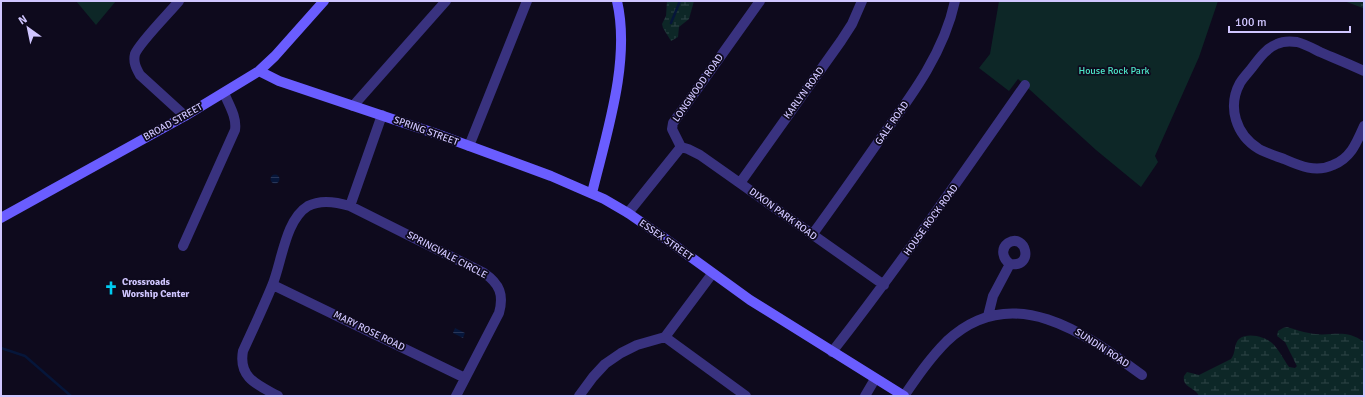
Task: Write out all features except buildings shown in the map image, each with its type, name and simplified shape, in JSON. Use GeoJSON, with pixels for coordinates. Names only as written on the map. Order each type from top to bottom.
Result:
{"type":"FeatureCollection","features":[{"type":"Feature","properties":{"kind":"street"},"geometry":{"type":"LineString","coordinates":[[179,1],[141,45],[136,53],[134,62],[140,75],[185,116]]}},
{"type":"Feature","properties":{"kind":"street","name":"BROAD STREET"},"geometry":{"type":"LineString","coordinates":[[1,218],[185,116],[259,71],[275,56],[324,1]]}},
{"type":"Feature","properties":{"kind":"street"},"geometry":{"type":"LineString","coordinates":[[353,106],[446,1]]}},
{"type":"Feature","properties":{"kind":"street"},"geometry":{"type":"LineString","coordinates":[[469,146],[527,1]]}},
{"type":"Feature","properties":{"kind":"street"},"geometry":{"type":"LineString","coordinates":[[592,193],[614,102],[620,61],[621,36],[617,1]]}},
{"type":"Feature","properties":{"kind":"street","name":"LONGWOOD ROAD"},"geometry":{"type":"LineString","coordinates":[[681,147],[674,134],[672,128],[673,124],[760,1]]}},
{"type":"Feature","properties":{"kind":"street","name":"KARLYN ROAD"},"geometry":{"type":"LineString","coordinates":[[740,183],[841,41],[852,24],[862,1]]}},
{"type":"Feature","properties":{"kind":"street","name":"GALE ROAD"},"geometry":{"type":"LineString","coordinates":[[812,235],[926,72],[940,44],[949,21],[954,1]]}},
{"type":"Feature","properties":{"kind":"street"},"geometry":{"type":"LineString","coordinates":[[1364,71],[1298,42],[1283,42],[1276,44],[1263,53],[1240,82],[1234,100],[1234,112],[1237,124],[1242,134],[1250,143],[1260,150],[1313,169],[1333,165],[1343,160],[1351,153],[1364,126]]}},
{"type":"Feature","properties":{"kind":"street","name":"SPRING STREET"},"geometry":{"type":"LineString","coordinates":[[259,71],[279,81],[353,106],[382,114],[551,176],[592,193]]}},
{"type":"Feature","properties":{"kind":"street","name":"HOUSE ROCK ROAD"},"geometry":{"type":"LineString","coordinates":[[832,352],[884,285],[941,207],[1025,85]]}},
{"type":"Feature","properties":{"kind":"street"},"geometry":{"type":"LineString","coordinates":[[183,246],[235,130],[236,123],[234,115],[224,93]]}},
{"type":"Feature","properties":{"kind":"street"},"geometry":{"type":"LineString","coordinates":[[350,206],[382,114]]}},
{"type":"Feature","properties":{"kind":"street"},"geometry":{"type":"LineString","coordinates":[[628,213],[681,147]]}},
{"type":"Feature","properties":{"kind":"street","name":"DIXON PARK ROAD"},"geometry":{"type":"LineString","coordinates":[[681,147],[700,155],[884,285]]}},
{"type":"Feature","properties":{"kind":"street","name":"ESSEX STREET"},"geometry":{"type":"LineString","coordinates":[[592,193],[628,213],[750,300],[904,396]]}},
{"type":"Feature","properties":{"kind":"street","name":"SPRINGVALE CIRCLE"},"geometry":{"type":"LineString","coordinates":[[278,396],[251,380],[244,368],[242,360],[244,351],[273,285],[294,221],[308,206],[316,203],[339,202],[350,206],[484,274],[491,278],[498,286],[502,302],[499,313],[456,396]]}},
{"type":"Feature","properties":{"kind":"street"},"geometry":{"type":"LineString","coordinates":[[988,316],[993,296],[1010,264]]}},
{"type":"Feature","properties":{"kind":"street"},"geometry":{"type":"LineString","coordinates":[[579,396],[592,377],[605,364],[621,353],[637,345],[665,337],[712,274]]}},
{"type":"Feature","properties":{"kind":"street","name":"MARY ROSE ROAD"},"geometry":{"type":"LineString","coordinates":[[273,285],[465,378]]}},
{"type":"Feature","properties":{"kind":"street","name":"SUNDIN ROAD"},"geometry":{"type":"LineString","coordinates":[[904,396],[928,363],[947,341],[966,326],[988,316],[1012,314],[1026,315],[1055,322],[1085,335],[1142,375]]}},
{"type":"Feature","properties":{"kind":"street"},"geometry":{"type":"LineString","coordinates":[[665,337],[746,396]]}},
{"type":"Feature","properties":{"kind":"street"},"geometry":{"type":"LineString","coordinates":[[865,396],[875,379]]}},
{"type":"Feature","properties":{"kind":"green space"},"geometry":{"type":"Polygon","coordinates":[[[76,1],[116,1],[96,25],[76,1]]]}},
{"type":"Feature","properties":{"kind":"green space"},"geometry":{"type":"Polygon","coordinates":[[[667,1],[694,1],[689,19],[679,27],[678,37],[671,41],[662,24],[666,16],[667,1]]]}},
{"type":"Feature","properties":{"kind":"green space","name":"House Rock Park"},"geometry":{"type":"Polygon","coordinates":[[[999,1],[1218,1],[1199,57],[1155,156],[1158,162],[1141,187],[1096,150],[1018,79],[1009,91],[979,68],[990,54],[999,1]]]}},
{"type":"Feature","properties":{"kind":"green space"},"geometry":{"type":"Polygon","coordinates":[[[1344,1],[1364,1],[1364,8],[1363,8],[1344,1]]]}},
{"type":"Feature","properties":{"kind":"green space"},"geometry":{"type":"Polygon","coordinates":[[[1287,327],[1317,334],[1350,335],[1364,342],[1364,396],[1199,396],[1185,383],[1184,376],[1187,372],[1199,375],[1231,359],[1234,354],[1237,341],[1247,336],[1261,337],[1272,343],[1289,367],[1295,368],[1297,366],[1285,342],[1277,336],[1278,331],[1287,327]]]}},
{"type":"Feature","properties":{"kind":"water"},"geometry":{"type":"Polygon","coordinates":[[[273,175],[277,175],[279,179],[277,183],[273,183],[271,181],[271,177],[273,175]]]}},
{"type":"Feature","properties":{"kind":"water"},"geometry":{"type":"Polygon","coordinates":[[[455,328],[465,333],[463,338],[453,333],[455,328]]]}},
{"type":"Feature","properties":{"kind":"waterway"},"geometry":{"type":"LineString","coordinates":[[671,23],[680,1]]}},
{"type":"Feature","properties":{"kind":"waterway"},"geometry":{"type":"LineString","coordinates":[[1,348],[25,356],[71,396]]}},
{"type":"Feature","properties":{"kind":"place","name":"Crossroads Worship Center"},"geometry":{"type":"Point","coordinates":[111,288]}}]}
